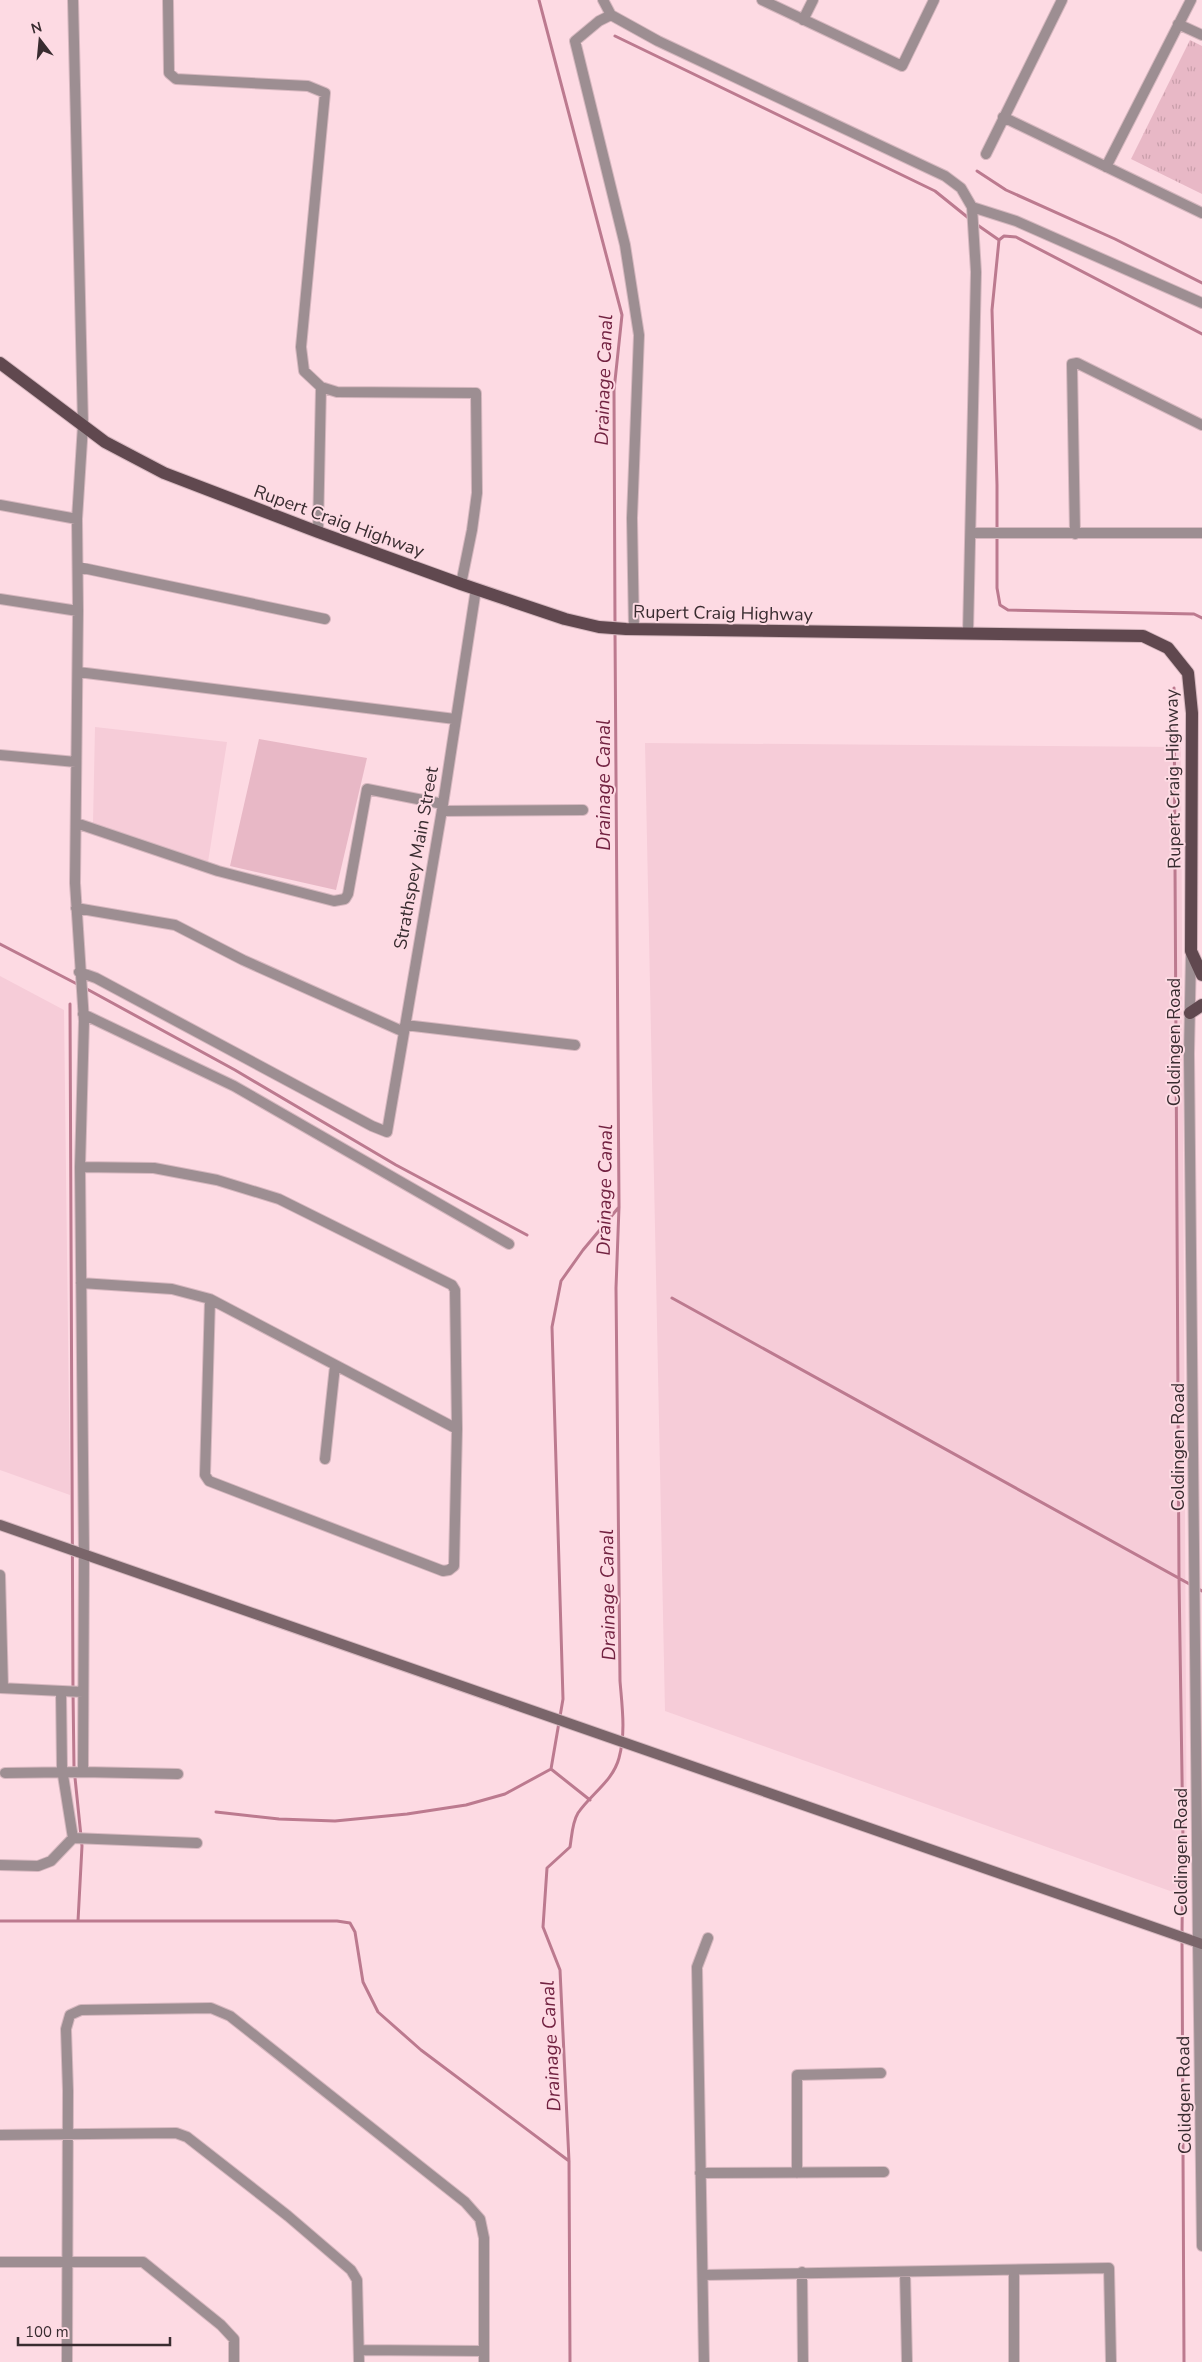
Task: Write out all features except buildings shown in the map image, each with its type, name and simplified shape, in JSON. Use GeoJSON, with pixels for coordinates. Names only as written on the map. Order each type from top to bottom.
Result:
{"type":"FeatureCollection","features":[{"type":"Feature","properties":{"kind":"main road","name":"Rupert Craig Highway"},"geometry":{"type":"LineString","coordinates":[[0,363],[118,449],[164,473],[318,532],[461,584],[565,619],[599,627],[630,630],[1143,636],[1168,648],[1188,673],[1192,713],[1191,951],[1202,974]]}},
{"type":"Feature","properties":{"kind":"main road"},"geometry":{"type":"LineString","coordinates":[[1190,1013],[1202,1005]]}},
{"type":"Feature","properties":{"kind":"main road"},"geometry":{"type":"LineString","coordinates":[[0,1525],[84,1556],[1200,1943]]}},
{"type":"Feature","properties":{"kind":"street"},"geometry":{"type":"LineString","coordinates":[[73,0],[83,425],[77,519],[78,672],[76,762],[76,908],[83,1014],[80,1167],[84,1556],[83,1772]]}},
{"type":"Feature","properties":{"kind":"street"},"geometry":{"type":"LineString","coordinates":[[603,0],[610,15],[658,41],[945,176],[961,188],[972,207],[976,272],[968,633]]}},
{"type":"Feature","properties":{"kind":"street"},"geometry":{"type":"LineString","coordinates":[[762,0],[902,66],[934,0]]}},
{"type":"Feature","properties":{"kind":"street"},"geometry":{"type":"LineString","coordinates":[[803,20],[813,0]]}},
{"type":"Feature","properties":{"kind":"street"},"geometry":{"type":"LineString","coordinates":[[986,154],[1062,0]]}},
{"type":"Feature","properties":{"kind":"street"},"geometry":{"type":"LineString","coordinates":[[1106,167],[1190,0]]}},
{"type":"Feature","properties":{"kind":"street"},"geometry":{"type":"LineString","coordinates":[[168,1],[169,73],[176,80],[308,86],[325,93],[301,347],[304,371],[321,387],[337,392],[476,393],[477,493],[461,584]]}},
{"type":"Feature","properties":{"kind":"street"},"geometry":{"type":"LineString","coordinates":[[610,15],[599,21],[574,41],[625,245],[639,335],[630,630]]}},
{"type":"Feature","properties":{"kind":"street"},"geometry":{"type":"LineString","coordinates":[[1178,24],[1202,35]]}},
{"type":"Feature","properties":{"kind":"street"},"geometry":{"type":"LineString","coordinates":[[1003,117],[1202,213]]}},
{"type":"Feature","properties":{"kind":"street"},"geometry":{"type":"LineString","coordinates":[[972,207],[1016,221],[1202,303]]}},
{"type":"Feature","properties":{"kind":"street"},"geometry":{"type":"LineString","coordinates":[[1075,534],[1072,364],[1078,363],[1202,425]]}},
{"type":"Feature","properties":{"kind":"street"},"geometry":{"type":"LineString","coordinates":[[318,532],[321,387]]}},
{"type":"Feature","properties":{"kind":"street"},"geometry":{"type":"LineString","coordinates":[[0,505],[77,519]]}},
{"type":"Feature","properties":{"kind":"street"},"geometry":{"type":"LineString","coordinates":[[971,533],[1202,533]]}},
{"type":"Feature","properties":{"kind":"street"},"geometry":{"type":"LineString","coordinates":[[78,567],[325,619]]}},
{"type":"Feature","properties":{"kind":"street","name":"Strathspey Main Street"},"geometry":{"type":"LineString","coordinates":[[79,972],[96,978],[372,1126],[387,1132],[442,807],[454,720],[476,589]]}},
{"type":"Feature","properties":{"kind":"street"},"geometry":{"type":"LineString","coordinates":[[0,599],[78,611]]}},
{"type":"Feature","properties":{"kind":"street"},"geometry":{"type":"LineString","coordinates":[[78,672],[454,720]]}},
{"type":"Feature","properties":{"kind":"street"},"geometry":{"type":"LineString","coordinates":[[0,754],[76,762]]}},
{"type":"Feature","properties":{"kind":"street"},"geometry":{"type":"LineString","coordinates":[[76,823],[218,871],[334,901],[345,899],[348,894],[367,789],[442,807],[583,810]]}},
{"type":"Feature","properties":{"kind":"street"},"geometry":{"type":"LineString","coordinates":[[76,908],[175,924],[243,960],[404,1028],[575,1045]]}},
{"type":"Feature","properties":{"kind":"street","name":"Coldingen Road"},"geometry":{"type":"LineString","coordinates":[[1191,951],[1190,1013],[1198,1519],[1200,1943]]}},
{"type":"Feature","properties":{"kind":"street"},"geometry":{"type":"LineString","coordinates":[[83,1014],[234,1086],[509,1244]]}},
{"type":"Feature","properties":{"kind":"street"},"geometry":{"type":"LineString","coordinates":[[80,1167],[154,1168],[217,1180],[279,1199],[452,1285],[455,1290],[457,1429],[454,1566],[449,1570],[443,1571],[210,1481],[205,1475],[210,1299]]}},
{"type":"Feature","properties":{"kind":"street"},"geometry":{"type":"LineString","coordinates":[[81,1283],[172,1290],[210,1299],[457,1429]]}},
{"type":"Feature","properties":{"kind":"street"},"geometry":{"type":"LineString","coordinates":[[325,1459],[335,1366]]}},
{"type":"Feature","properties":{"kind":"street"},"geometry":{"type":"LineString","coordinates":[[0,1575],[2,1688],[83,1692]]}},
{"type":"Feature","properties":{"kind":"street"},"geometry":{"type":"LineString","coordinates":[[60,1691],[62,1772],[73,1838]]}},
{"type":"Feature","properties":{"kind":"street"},"geometry":{"type":"LineString","coordinates":[[5,1773],[178,1774]]}},
{"type":"Feature","properties":{"kind":"street"},"geometry":{"type":"LineString","coordinates":[[0,1865],[38,1866],[51,1861],[73,1838],[197,1843]]}},
{"type":"Feature","properties":{"kind":"street"},"geometry":{"type":"LineString","coordinates":[[704,2362],[696,1967],[708,1938]]}},
{"type":"Feature","properties":{"kind":"street","name":"Colidgen Road"},"geometry":{"type":"LineString","coordinates":[[1200,1943],[1202,2246]]}},
{"type":"Feature","properties":{"kind":"street"},"geometry":{"type":"LineString","coordinates":[[67,2362],[68,2135],[66,2029],[70,2015],[81,2010],[211,2008],[230,2016],[465,2202],[480,2219],[484,2238],[484,2357],[359,2350]]}},
{"type":"Feature","properties":{"kind":"street"},"geometry":{"type":"LineString","coordinates":[[797,2172],[797,2075],[881,2073]]}},
{"type":"Feature","properties":{"kind":"street"},"geometry":{"type":"LineString","coordinates":[[0,2135],[176,2133],[200,2145],[351,2270],[357,2280],[359,2362]]}},
{"type":"Feature","properties":{"kind":"street"},"geometry":{"type":"LineString","coordinates":[[700,2173],[884,2172]]}},
{"type":"Feature","properties":{"kind":"street"},"geometry":{"type":"LineString","coordinates":[[0,2262],[143,2262],[221,2325],[234,2339],[234,2362]]}},
{"type":"Feature","properties":{"kind":"street"},"geometry":{"type":"LineString","coordinates":[[703,2275],[1108,2268],[1111,2362]]}},
{"type":"Feature","properties":{"kind":"street"},"geometry":{"type":"LineString","coordinates":[[1014,2271],[1014,2362]]}},
{"type":"Feature","properties":{"kind":"street"},"geometry":{"type":"LineString","coordinates":[[802,2272],[803,2362]]}},
{"type":"Feature","properties":{"kind":"street"},"geometry":{"type":"LineString","coordinates":[[905,2272],[907,2362]]}},
{"type":"Feature","properties":{"kind":"shaded area"},"geometry":{"type":"Polygon","coordinates":[[[95,727],[227,742],[208,862],[93,824],[95,727]]]}},
{"type":"Feature","properties":{"kind":"shaded area"},"geometry":{"type":"Polygon","coordinates":[[[645,743],[1181,747],[1187,1897],[665,1711],[645,743]]]}},
{"type":"Feature","properties":{"kind":"shaded area"},"geometry":{"type":"Polygon","coordinates":[[[0,976],[64,1010],[70,1495],[0,1470],[0,976]]]}},
{"type":"Feature","properties":{"kind":"green space"},"geometry":{"type":"Polygon","coordinates":[[[1190,40],[1202,46],[1202,194],[1131,159],[1190,40]]]}},
{"type":"Feature","properties":{"kind":"green space"},"geometry":{"type":"Polygon","coordinates":[[[259,739],[367,758],[336,890],[230,866],[259,739]]]}},
{"type":"Feature","properties":{"kind":"waterway","name":"Drainage Canal"},"geometry":{"type":"LineString","coordinates":[[539,0],[622,315],[614,390],[615,626]]}},
{"type":"Feature","properties":{"kind":"waterway"},"geometry":{"type":"LineString","coordinates":[[615,36],[935,191],[971,220]]}},
{"type":"Feature","properties":{"kind":"waterway"},"geometry":{"type":"LineString","coordinates":[[977,171],[1006,190],[1115,239],[1202,283]]}},
{"type":"Feature","properties":{"kind":"waterway"},"geometry":{"type":"LineString","coordinates":[[976,224],[999,240]]}},
{"type":"Feature","properties":{"kind":"waterway"},"geometry":{"type":"LineString","coordinates":[[1202,334],[1016,237],[1004,236],[999,240],[992,310],[997,485],[997,588],[1000,605],[1008,610],[1194,614],[1202,618]]}},
{"type":"Feature","properties":{"kind":"waterway","name":"Drainage Canal"},"geometry":{"type":"LineString","coordinates":[[570,2362],[569,2161],[560,1970],[543,1927],[547,1868],[570,1847],[576,1817],[583,1806],[612,1774],[619,1758],[622,1739],[616,1288],[619,1207],[615,632]]}},
{"type":"Feature","properties":{"kind":"waterway"},"geometry":{"type":"LineString","coordinates":[[1174,688],[1179,1578],[1183,1841],[1182,1934]]}},
{"type":"Feature","properties":{"kind":"waterway"},"geometry":{"type":"LineString","coordinates":[[0,944],[79,985]]}},
{"type":"Feature","properties":{"kind":"waterway"},"geometry":{"type":"LineString","coordinates":[[85,988],[235,1070],[396,1165],[527,1235]]}},
{"type":"Feature","properties":{"kind":"waterway"},"geometry":{"type":"LineString","coordinates":[[70,1004],[74,1768],[82,1846],[78,1921]]}},
{"type":"Feature","properties":{"kind":"waterway"},"geometry":{"type":"LineString","coordinates":[[551,1769],[563,1699],[552,1327],[561,1281],[583,1250],[619,1207]]}},
{"type":"Feature","properties":{"kind":"waterway"},"geometry":{"type":"LineString","coordinates":[[672,1298],[1202,1591]]}},
{"type":"Feature","properties":{"kind":"waterway"},"geometry":{"type":"LineString","coordinates":[[216,1812],[279,1819],[335,1821],[407,1814],[466,1805],[505,1794],[551,1769],[590,1800]]}},
{"type":"Feature","properties":{"kind":"waterway"},"geometry":{"type":"LineString","coordinates":[[0,1921],[337,1921],[350,1923],[355,1932],[363,1982],[378,2012],[421,2050],[569,2161]]}},
{"type":"Feature","properties":{"kind":"waterway"},"geometry":{"type":"LineString","coordinates":[[1182,1940],[1184,2362]]}}]}
